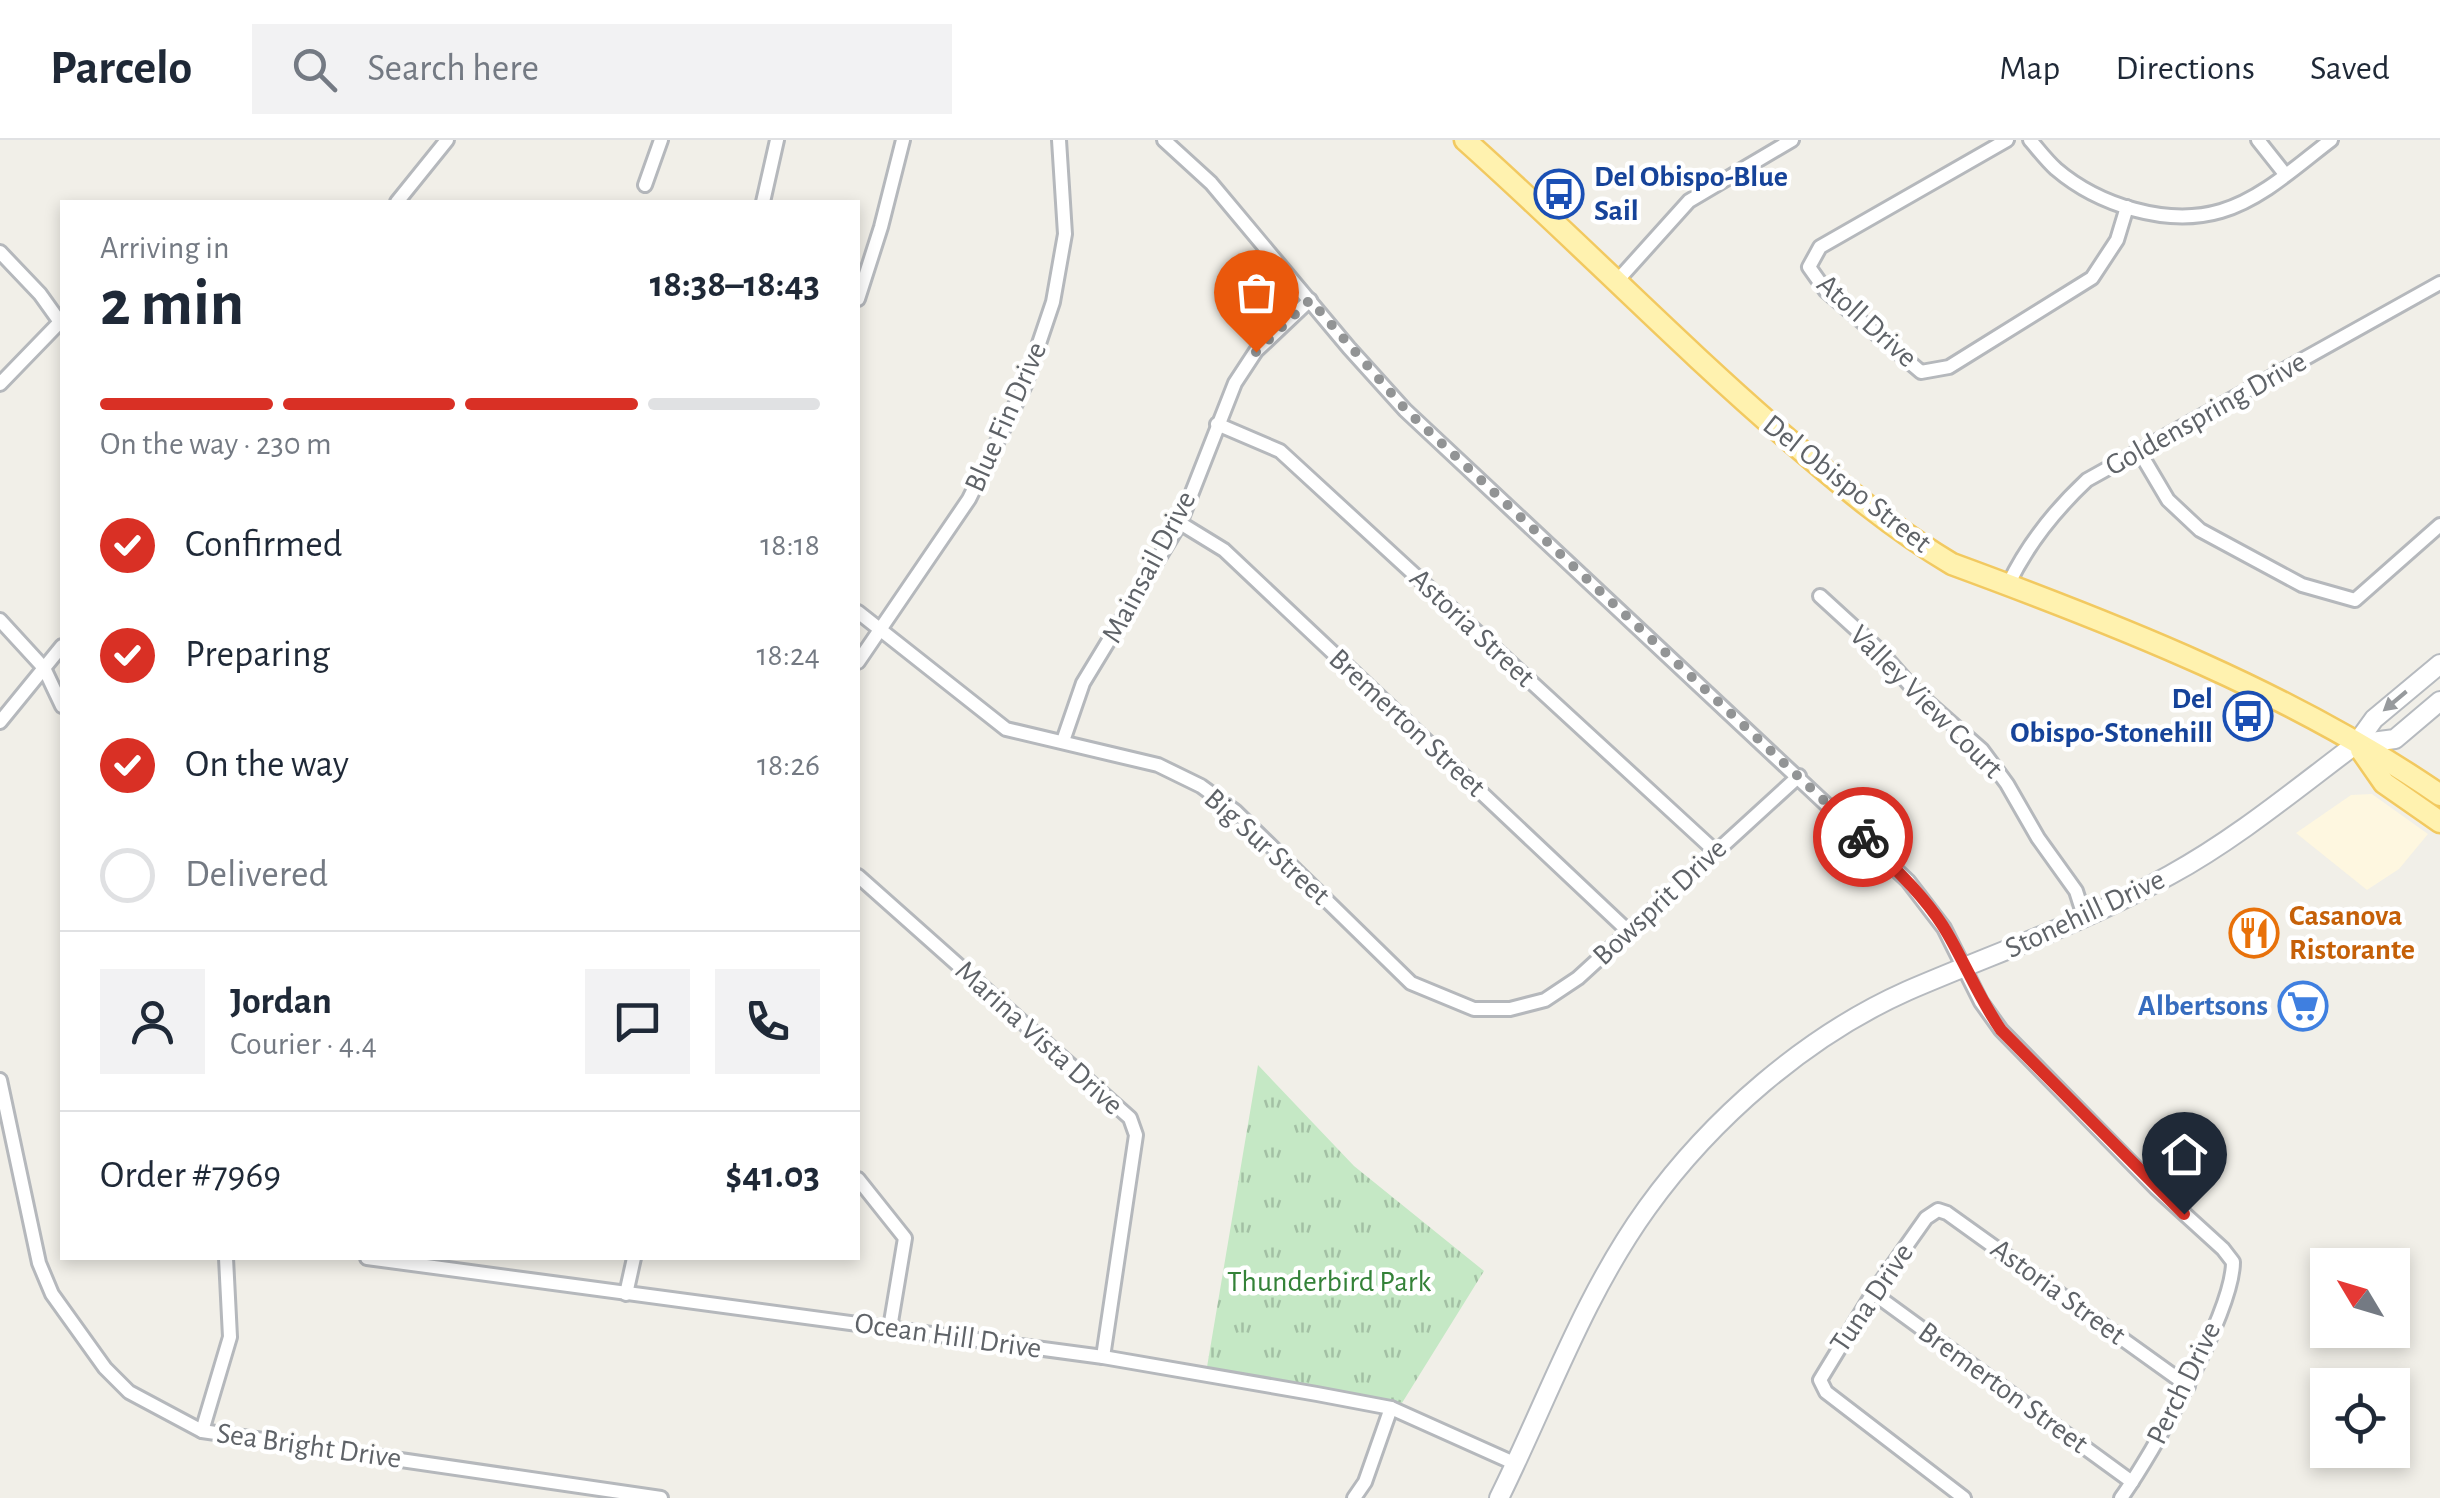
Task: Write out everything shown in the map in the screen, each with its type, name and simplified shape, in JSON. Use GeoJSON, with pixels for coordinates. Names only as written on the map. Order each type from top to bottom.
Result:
{"type":"FeatureCollection","features":[{"type":"Feature","properties":{"kind":"main road","name":"Del Obispo Street"},"geometry":{"type":"LineString","coordinates":[[1465,140],[1733,392],[1873,511],[1952,564],[2218,672],[2356,744],[2440,796]]}},
{"type":"Feature","properties":{"kind":"main road","name":"Stonehill Drive"},"geometry":{"type":"LineString","coordinates":[[1499,1498],[1582,1317],[1616,1256],[1686,1160],[1728,1117],[1775,1076],[1842,1027],[1904,992],[2172,875],[2356,744],[2374,719],[2440,664]]}},
{"type":"Feature","properties":{"kind":"main road","name":"Stonehill Drive"},"geometry":{"type":"LineString","coordinates":[[2356,744],[2395,739],[2440,701]]}},
{"type":"Feature","properties":{"kind":"main road","name":"Del Obispo Street"},"geometry":{"type":"LineString","coordinates":[[2356,744],[2384,782],[2440,822]]}},
{"type":"Feature","properties":{"kind":"street"},"geometry":{"type":"LineString","coordinates":[[399,200],[447,140]]}},
{"type":"Feature","properties":{"kind":"street"},"geometry":{"type":"LineString","coordinates":[[645,185],[661,140]]}},
{"type":"Feature","properties":{"kind":"street"},"geometry":{"type":"LineString","coordinates":[[763,200],[776,140]]}},
{"type":"Feature","properties":{"kind":"street"},"geometry":{"type":"LineString","coordinates":[[860,293],[904,140]]}},
{"type":"Feature","properties":{"kind":"street","name":"Blue Fin Drive"},"geometry":{"type":"LineString","coordinates":[[860,659],[976,487],[1012,416],[1038,351],[1056,292],[1066,234],[1059,140]]}},
{"type":"Feature","properties":{"kind":"street"},"geometry":{"type":"LineString","coordinates":[[1164,140],[1210,182],[1406,410],[1908,882],[1944,928],[1964,969]]}},
{"type":"Feature","properties":{"kind":"street"},"geometry":{"type":"LineString","coordinates":[[1617,281],[1690,200],[1792,140]]}},
{"type":"Feature","properties":{"kind":"street","name":"Atoll Drive"},"geometry":{"type":"LineString","coordinates":[[2007,140],[1820,247],[1809,267],[1826,291],[1920,372],[1949,368],[2092,278],[2118,240],[2127,207]]}},
{"type":"Feature","properties":{"kind":"street"},"geometry":{"type":"LineString","coordinates":[[2030,140],[2056,170],[2148,214],[2221,211],[2261,192],[2331,140]]}},
{"type":"Feature","properties":{"kind":"street"},"geometry":{"type":"LineString","coordinates":[[2258,140],[2286,174]]}},
{"type":"Feature","properties":{"kind":"street"},"geometry":{"type":"LineString","coordinates":[[0,252],[40,294],[60,322],[0,384]]}},
{"type":"Feature","properties":{"kind":"street","name":"Goldenspring Drive"},"geometry":{"type":"LineString","coordinates":[[2008,585],[2058,507],[2086,480],[2440,283]]}},
{"type":"Feature","properties":{"kind":"street","name":"Mainsail Drive"},"geometry":{"type":"LineString","coordinates":[[1063,741],[1083,683],[1180,522],[1235,383],[1256,352],[1310,300]]}},
{"type":"Feature","properties":{"kind":"street","name":"Astoria Street"},"geometry":{"type":"LineString","coordinates":[[1216,424],[1280,451],[1716,852]]}},
{"type":"Feature","properties":{"kind":"street"},"geometry":{"type":"LineString","coordinates":[[2139,451],[2168,500],[2200,530],[2302,585],[2355,600],[2440,526]]}},
{"type":"Feature","properties":{"kind":"street","name":"Bremerton Street"},"geometry":{"type":"LineString","coordinates":[[1180,522],[1224,550],[1628,932]]}},
{"type":"Feature","properties":{"kind":"street","name":"Valley View Court"},"geometry":{"type":"LineString","coordinates":[[1820,596],[1879,650],[1916,692],[1982,750],[2076,891],[2084,916]]}},
{"type":"Feature","properties":{"kind":"street","name":"Big Sur Street"},"geometry":{"type":"LineString","coordinates":[[860,614],[1006,729],[1158,764],[1201,786],[1234,812],[1411,982],[1474,1008],[1510,1009]]}},
{"type":"Feature","properties":{"kind":"street"},"geometry":{"type":"LineString","coordinates":[[0,620],[44,668],[60,702]]}},
{"type":"Feature","properties":{"kind":"street"},"geometry":{"type":"LineString","coordinates":[[0,722],[60,648]]}},
{"type":"Feature","properties":{"kind":"street","name":"Bowsprit Drive"},"geometry":{"type":"LineString","coordinates":[[1510,1009],[1545,1000],[1578,978],[1799,776]]}},
{"type":"Feature","properties":{"kind":"street","name":"Marina Vista Drive"},"geometry":{"type":"LineString","coordinates":[[860,878],[1130,1118],[1136,1135],[1103,1357]]}},
{"type":"Feature","properties":{"kind":"street","name":"Perch Drive"},"geometry":{"type":"LineString","coordinates":[[1964,969],[2001,1030],[2233,1262],[2230,1287],[2188,1386],[2121,1498]]}},
{"type":"Feature","properties":{"kind":"street","name":"Sea Bright Drive"},"geometry":{"type":"LineString","coordinates":[[0,1080],[38,1263],[52,1294],[104,1368],[130,1392],[202,1431],[661,1498]]}},
{"type":"Feature","properties":{"kind":"street"},"geometry":{"type":"LineString","coordinates":[[860,1181],[905,1238],[890,1328]]}},
{"type":"Feature","properties":{"kind":"street","name":"Astoria Street"},"geometry":{"type":"LineString","coordinates":[[1926,1218],[1938,1210],[1947,1213],[2188,1386]]}},
{"type":"Feature","properties":{"kind":"street","name":"Tuna Drive"},"geometry":{"type":"LineString","coordinates":[[1926,1218],[1873,1293],[1820,1380],[1826,1392],[1964,1498]]}},
{"type":"Feature","properties":{"kind":"street"},"geometry":{"type":"LineString","coordinates":[[202,1431],[230,1337],[226,1260]]}},
{"type":"Feature","properties":{"kind":"street","name":"Ocean Hill Drive"},"geometry":{"type":"LineString","coordinates":[[381,1260],[1103,1357],[1391,1408],[1516,1464]]}},
{"type":"Feature","properties":{"kind":"street"},"geometry":{"type":"LineString","coordinates":[[626,1294],[634,1260]]}},
{"type":"Feature","properties":{"kind":"street","name":"Bremerton Street"},"geometry":{"type":"LineString","coordinates":[[1873,1293],[2132,1482]]}},
{"type":"Feature","properties":{"kind":"street"},"geometry":{"type":"LineString","coordinates":[[1354,1498],[1366,1482],[1391,1408]]}},
{"type":"Feature","properties":{"kind":"shaded area"},"geometry":{"type":"Polygon","coordinates":[[[2372,794],[2428,834],[2399,869],[2367,890],[2296,833],[2351,795],[2372,794]]]}},
{"type":"Feature","properties":{"kind":"green space","name":"Thunderbird Park"},"geometry":{"type":"Polygon","coordinates":[[[1258,1065],[1354,1166],[1484,1271],[1402,1403],[1207,1367],[1258,1065]]]}},
{"type":"Feature","properties":{"kind":"way so far"},"geometry":{"type":"LineString","coordinates":[[1256,352],[1310,300],[1406,410],[1863,837]]}},
{"type":"Feature","properties":{"kind":"place","name":"Del Obispo-Blue Sail"},"geometry":{"type":"Point","coordinates":[1559,194]}},
{"type":"Feature","properties":{"kind":"place","name":"Del Obispo-Stonehill"},"geometry":{"type":"Point","coordinates":[2248,716]}},
{"type":"Feature","properties":{"kind":"place","name":"Casanova Ristorante"},"geometry":{"type":"Point","coordinates":[2254,933]}},
{"type":"Feature","properties":{"kind":"place","name":"Albertsons"},"geometry":{"type":"Point","coordinates":[2303,1006]}},
{"type":"Feature","properties":{"kind":"route"},"geometry":{"type":"LineString","coordinates":[[1863,837],[1908,882],[1944,928],[1981,1002],[2001,1030],[2184,1214]]}}]}
